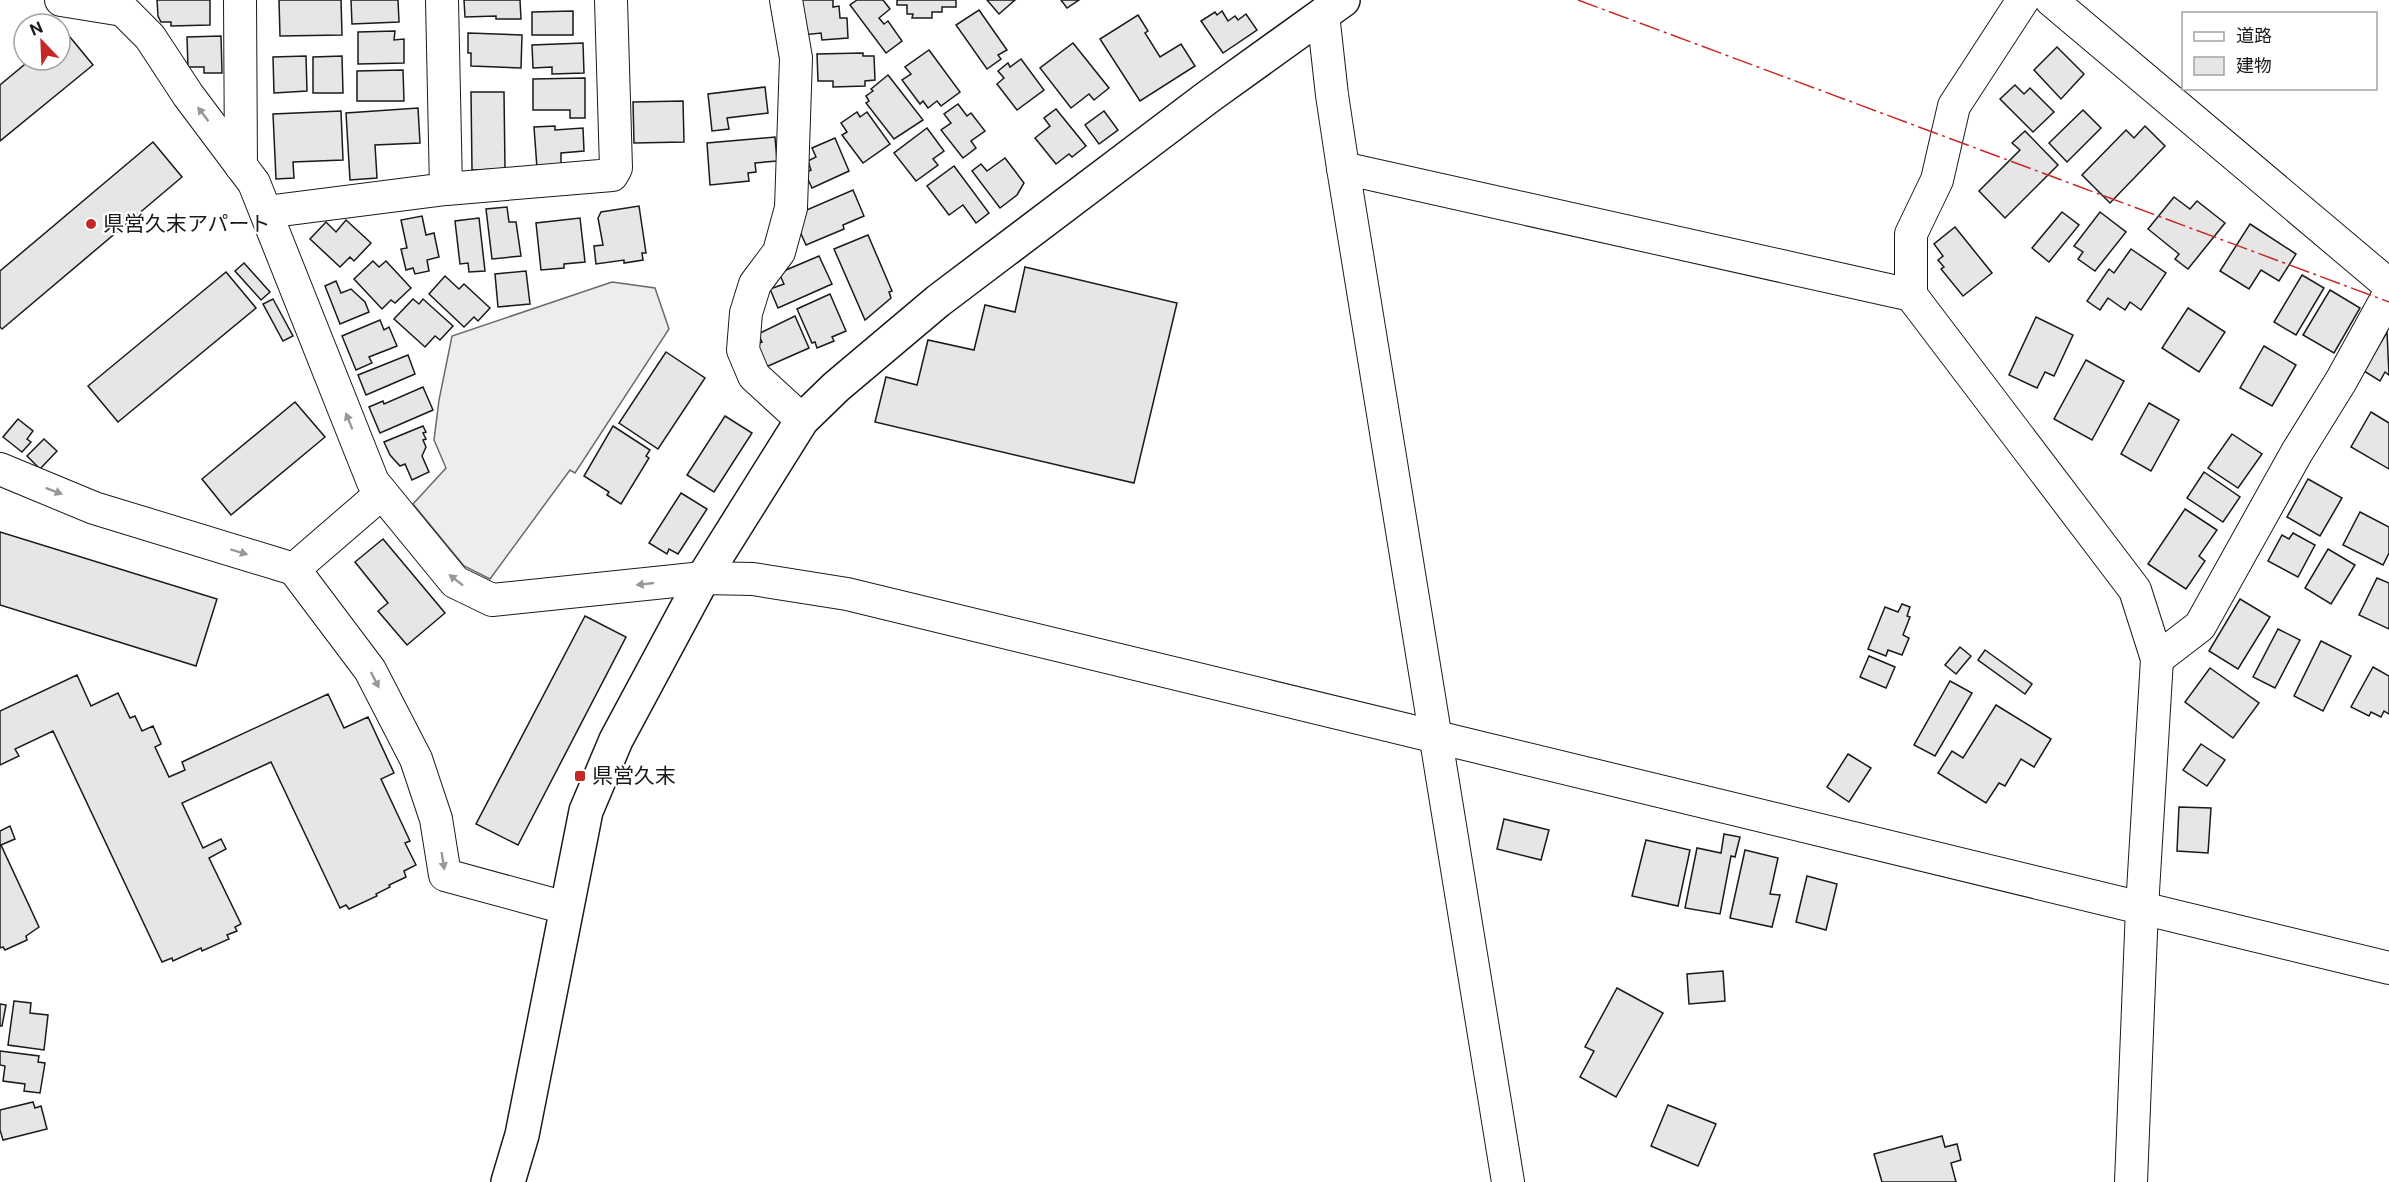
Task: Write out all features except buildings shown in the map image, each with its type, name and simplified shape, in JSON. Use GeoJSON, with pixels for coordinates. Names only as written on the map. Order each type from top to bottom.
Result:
{"type":"FeatureCollection","features":[{"type":"Feature","properties":{"kind":"street"},"geometry":{"type":"LineString","coordinates":[[61,0],[123,10],[150,37],[188,95],[254,183],[373,482],[455,582],[492,600],[703,578],[753,579],[847,594],[2389,968]]}},
{"type":"Feature","properties":{"kind":"street"},"geometry":{"type":"LineString","coordinates":[[240,0],[241,166]]}},
{"type":"Feature","properties":{"kind":"street"},"geometry":{"type":"LineString","coordinates":[[442,0],[446,189]]}},
{"type":"Feature","properties":{"kind":"street"},"geometry":{"type":"LineString","coordinates":[[266,212],[446,189],[612,175],[615,168],[611,0]]}},
{"type":"Feature","properties":{"kind":"street"},"geometry":{"type":"LineString","coordinates":[[786,0],[796,58],[791,208],[779,252],[755,284],[746,313],[743,350],[754,376],[802,420]]}},
{"type":"Feature","properties":{"kind":"street"},"geometry":{"type":"LineString","coordinates":[[2023,0],[1954,106],[1937,180],[1911,234],[1911,295],[2135,590],[2157,659],[2142,908],[2131,1182]]}},
{"type":"Feature","properties":{"kind":"street"},"geometry":{"type":"LineString","coordinates":[[2051,0],[2389,285]]}},
{"type":"Feature","properties":{"kind":"street"},"geometry":{"type":"LineString","coordinates":[[508,1182],[522,1135],[586,811],[616,740],[703,578],[802,420],[836,387],[938,301],[1331,5]]}},
{"type":"Feature","properties":{"kind":"street"},"geometry":{"type":"LineString","coordinates":[[1331,5],[1332,95],[1508,1182]]}},
{"type":"Feature","properties":{"kind":"street"},"geometry":{"type":"LineString","coordinates":[[1343,168],[1911,295]]}},
{"type":"Feature","properties":{"kind":"street"},"geometry":{"type":"LineString","coordinates":[[2157,659],[2200,626],[2296,452],[2341,381],[2389,294]]}},
{"type":"Feature","properties":{"kind":"street"},"geometry":{"type":"LineString","coordinates":[[0,469],[94,508],[294,569],[370,670],[416,759],[436,819],[445,875],[566,908]]}},
{"type":"Feature","properties":{"kind":"street"},"geometry":{"type":"LineString","coordinates":[[294,569],[382,494]]}},
{"type":"Feature","properties":{"kind":"shaded area"},"geometry":{"type":"Polygon","coordinates":[[[612,282],[655,288],[669,329],[575,473],[570,470],[490,579],[464,566],[413,504],[446,468],[434,440],[439,400],[452,336],[612,282]]]}},
{"type":"Feature","properties":{"kind":"power"},"geometry":{"type":"LineString","coordinates":[[1578,0],[2389,302]]}},
{"type":"Feature","properties":{"kind":"place","name":"県営久末アパート"},"geometry":{"type":"Point","coordinates":[91,224]}},
{"type":"Feature","properties":{"kind":"place","name":"県営久末"},"geometry":{"type":"Point","coordinates":[580,776]}}]}
